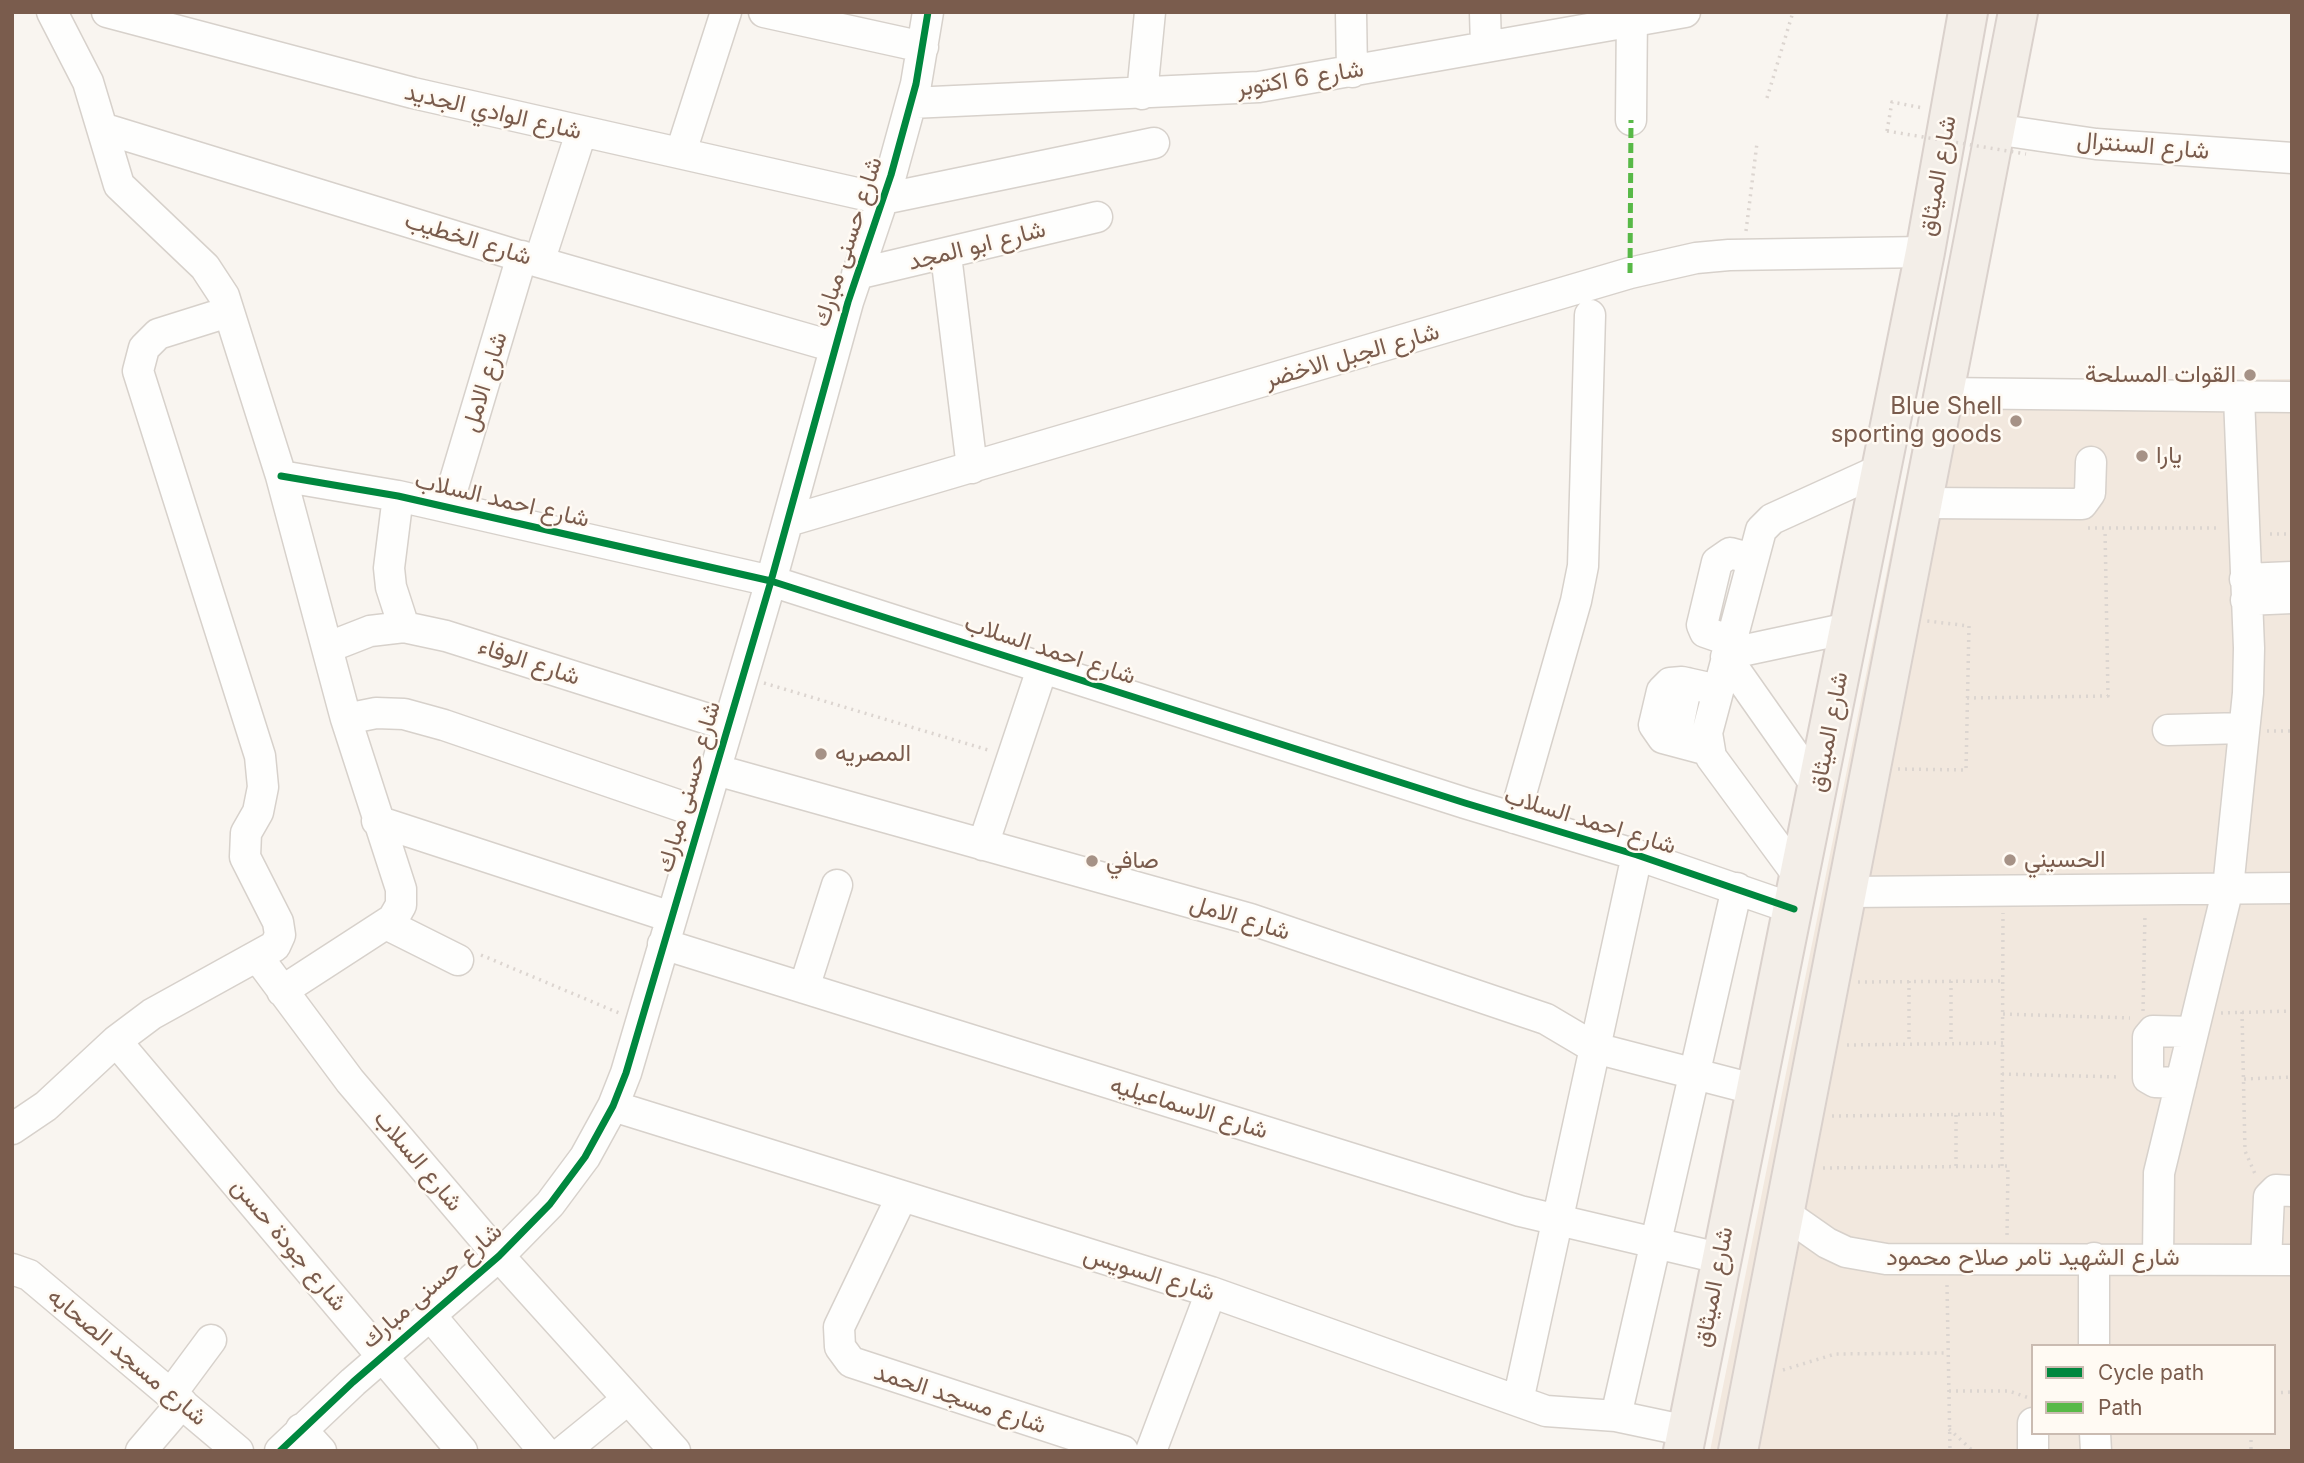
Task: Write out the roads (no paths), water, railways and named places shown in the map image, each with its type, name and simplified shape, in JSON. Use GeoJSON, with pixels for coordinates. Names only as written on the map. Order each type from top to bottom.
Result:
{"type":"FeatureCollection","features":[{"type":"Feature","properties":{"kind":"main road","name":"شارع الميثاق"},"geometry":{"type":"LineString","coordinates":[[1685,1441],[1730,1205],[1757,1090],[1925,252],[1968,12]]}},
{"type":"Feature","properties":{"kind":"main road","name":"شارع الميثاق"},"geometry":{"type":"LineString","coordinates":[[1738,1451],[1787,1211],[1942,393],[2018,12]]}},
{"type":"Feature","properties":{"kind":"main road"},"geometry":{"type":"LineString","coordinates":[[1730,1205],[1742,1216],[1758,1221],[1775,1218],[1787,1211]]}},
{"type":"Feature","properties":{"kind":"main road"},"geometry":{"type":"LineString","coordinates":[[1712,1297],[1726,1289],[1742,1287],[1757,1292],[1769,1303]]}},
{"type":"Feature","properties":{"kind":"street"},"geometry":{"type":"LineString","coordinates":[[52,12],[88,82],[119,185],[205,267],[223,296],[281,476],[346,719],[401,889],[401,905],[393,919],[282,991]]}},
{"type":"Feature","properties":{"kind":"street","name":"شارع الوادي الجديد"},"geometry":{"type":"LineString","coordinates":[[107,12],[246,51],[581,133],[681,152],[883,199]]}},
{"type":"Feature","properties":{"kind":"street"},"geometry":{"type":"LineString","coordinates":[[681,152],[726,12]]}},
{"type":"Feature","properties":{"kind":"street"},"geometry":{"type":"LineString","coordinates":[[764,12],[923,47]]}},
{"type":"Feature","properties":{"kind":"street","name":"شارع حسنى مبارك"},"geometry":{"type":"LineString","coordinates":[[280,1451],[311,1440],[383,1356],[499,1256],[550,1204],[585,1157],[613,1106],[641,1022],[713,769],[771,581],[835,347],[911,103],[928,12]]}},
{"type":"Feature","properties":{"kind":"street"},"geometry":{"type":"LineString","coordinates":[[1142,94],[1150,12]]}},
{"type":"Feature","properties":{"kind":"street"},"geometry":{"type":"LineString","coordinates":[[1351,12],[1352,72]]}},
{"type":"Feature","properties":{"kind":"street"},"geometry":{"type":"LineString","coordinates":[[1485,12],[1486,47]]}},
{"type":"Feature","properties":{"kind":"street","name":"شارع 6 اكتوبر"},"geometry":{"type":"LineString","coordinates":[[911,103],[1259,87],[1486,47],[1633,16],[1685,12]]}},
{"type":"Feature","properties":{"kind":"street"},"geometry":{"type":"LineString","coordinates":[[1631,120],[1633,16]]}},
{"type":"Feature","properties":{"kind":"street","name":"شارع الخطيب"},"geometry":{"type":"LineString","coordinates":[[102,128],[531,259],[835,347]]}},
{"type":"Feature","properties":{"kind":"street","name":"شارع السنترال"},"geometry":{"type":"LineString","coordinates":[[1994,129],[2096,144],[2292,158]]}},
{"type":"Feature","properties":{"kind":"street","name":"شارع الامل"},"geometry":{"type":"LineString","coordinates":[[447,507],[531,259],[581,133]]}},
{"type":"Feature","properties":{"kind":"street"},"geometry":{"type":"LineString","coordinates":[[883,199],[1154,143]]}},
{"type":"Feature","properties":{"kind":"street","name":"شارع ابو المجد"},"geometry":{"type":"LineString","coordinates":[[857,274],[1097,217]]}},
{"type":"Feature","properties":{"kind":"street","name":"شارع الجبل الاخضر"},"geometry":{"type":"LineString","coordinates":[[788,521],[1630,274],[1696,258],[1743,254],[1925,252]]}},
{"type":"Feature","properties":{"kind":"street"},"geometry":{"type":"LineString","coordinates":[[946,255],[972,468]]}},
{"type":"Feature","properties":{"kind":"street"},"geometry":{"type":"LineString","coordinates":[[12,1129],[46,1106],[116,1041],[152,1014],[275,946],[280,935],[278,922],[245,857],[246,833],[258,812],[263,786],[260,756],[138,371],[144,348],[158,334],[229,312]]}},
{"type":"Feature","properties":{"kind":"street"},"geometry":{"type":"LineString","coordinates":[[1514,818],[1576,601],[1583,566],[1590,315]]}},
{"type":"Feature","properties":{"kind":"street"},"geometry":{"type":"LineString","coordinates":[[1942,393],[2292,397]]}},
{"type":"Feature","properties":{"kind":"street"},"geometry":{"type":"LineString","coordinates":[[2158,1258],[2158,1186],[2228,888],[2244,728],[2249,670],[2239,397]]}},
{"type":"Feature","properties":{"kind":"street"},"geometry":{"type":"LineString","coordinates":[[1921,503],[2081,504],[2089,497],[2091,461]]}},
{"type":"Feature","properties":{"kind":"street"},"geometry":{"type":"LineString","coordinates":[[1797,893],[1708,750],[1707,733],[1761,530],[1772,519],[1882,469]]}},
{"type":"Feature","properties":{"kind":"street","name":"شارع احمد السلاب"},"geometry":{"type":"LineString","coordinates":[[281,476],[398,496],[771,581],[1737,888],[1797,893]]}},
{"type":"Feature","properties":{"kind":"street"},"geometry":{"type":"LineString","coordinates":[[398,496],[389,568],[391,587],[404,628]]}},
{"type":"Feature","properties":{"kind":"street"},"geometry":{"type":"LineString","coordinates":[[2246,589],[2292,577]]}},
{"type":"Feature","properties":{"kind":"street"},"geometry":{"type":"LineString","coordinates":[[2246,589],[2292,598]]}},
{"type":"Feature","properties":{"kind":"street","name":"شارع الوفاء"},"geometry":{"type":"LineString","coordinates":[[329,648],[370,631],[404,628],[446,636],[727,725]]}},
{"type":"Feature","properties":{"kind":"street"},"geometry":{"type":"LineString","coordinates":[[1728,651],[1849,628]]}},
{"type":"Feature","properties":{"kind":"street"},"geometry":{"type":"LineString","coordinates":[[1728,651],[1818,788]]}},
{"type":"Feature","properties":{"kind":"street"},"geometry":{"type":"LineString","coordinates":[[984,845],[1042,668]]}},
{"type":"Feature","properties":{"kind":"street"},"geometry":{"type":"LineString","coordinates":[[1708,750],[1663,738],[1656,730],[1658,709],[1665,686],[1676,681],[1718,690]]}},
{"type":"Feature","properties":{"kind":"street"},"geometry":{"type":"LineString","coordinates":[[346,719],[376,713],[404,714],[701,813]]}},
{"type":"Feature","properties":{"kind":"street"},"geometry":{"type":"LineString","coordinates":[[2168,730],[2244,728]]}},
{"type":"Feature","properties":{"kind":"street","name":"شارع الامل"},"geometry":{"type":"LineString","coordinates":[[713,769],[1250,919],[1546,1019],[1595,1048],[1757,1090]]}},
{"type":"Feature","properties":{"kind":"street","name":"شارع الاسماعيليه"},"geometry":{"type":"LineString","coordinates":[[377,821],[667,931],[804,988],[1557,1222],[1720,1258]]}},
{"type":"Feature","properties":{"kind":"street"},"geometry":{"type":"LineString","coordinates":[[1518,1401],[1637,855]]}},
{"type":"Feature","properties":{"kind":"street"},"geometry":{"type":"LineString","coordinates":[[804,988],[836,885]]}},
{"type":"Feature","properties":{"kind":"street"},"geometry":{"type":"LineString","coordinates":[[1616,1416],[1737,888]]}},
{"type":"Feature","properties":{"kind":"street"},"geometry":{"type":"LineString","coordinates":[[1848,892],[2292,888]]}},
{"type":"Feature","properties":{"kind":"street"},"geometry":{"type":"LineString","coordinates":[[386,924],[458,960]]}},
{"type":"Feature","properties":{"kind":"street","name":"شارع السلاب"},"geometry":{"type":"LineString","coordinates":[[257,956],[350,1081],[499,1256],[675,1451]]}},
{"type":"Feature","properties":{"kind":"street"},"geometry":{"type":"LineString","coordinates":[[2181,1083],[2155,1082],[2148,1078],[2148,1027],[2196,1023]]}},
{"type":"Feature","properties":{"kind":"street","name":"شارع جودة حسن"},"geometry":{"type":"LineString","coordinates":[[116,1041],[462,1451]]}},
{"type":"Feature","properties":{"kind":"street","name":"شارع السويس"},"geometry":{"type":"LineString","coordinates":[[613,1106],[901,1198],[1210,1292],[1546,1411],[1572,1415],[1616,1416],[1685,1441]]}},
{"type":"Feature","properties":{"kind":"street"},"geometry":{"type":"LineString","coordinates":[[2279,1260],[2268,1203],[2282,1192]]}},
{"type":"Feature","properties":{"kind":"street","name":"شارع مسجد الحمد"},"geometry":{"type":"LineString","coordinates":[[901,1198],[839,1327],[840,1347],[851,1363],[1123,1451]]}},
{"type":"Feature","properties":{"kind":"street","name":"شارع الشهيد تامر صلاح محمود"},"geometry":{"type":"LineString","coordinates":[[1787,1211],[1827,1243],[1846,1252],[1886,1259],[2007,1257],[2279,1260]]}},
{"type":"Feature","properties":{"kind":"street"},"geometry":{"type":"LineString","coordinates":[[2094,1258],[2094,1344]]}},
{"type":"Feature","properties":{"kind":"street","name":"شارع مسجد الصحابه"},"geometry":{"type":"LineString","coordinates":[[12,1269],[29,1275],[238,1451]]}},
{"type":"Feature","properties":{"kind":"street"},"geometry":{"type":"LineString","coordinates":[[1151,1451],[1210,1292]]}},
{"type":"Feature","properties":{"kind":"street"},"geometry":{"type":"LineString","coordinates":[[430,1315],[544,1451]]}},
{"type":"Feature","properties":{"kind":"street"},"geometry":{"type":"LineString","coordinates":[[141,1451],[211,1340]]}},
{"type":"Feature","properties":{"kind":"street"},"geometry":{"type":"LineString","coordinates":[[564,1451],[628,1399]]}},
{"type":"Feature","properties":{"kind":"place","name":"القوات المسلحة"},"geometry":{"type":"Point","coordinates":[2250,375]}},
{"type":"Feature","properties":{"kind":"place","name":"Blue Shell sporting goods"},"geometry":{"type":"Point","coordinates":[2016,421]}},
{"type":"Feature","properties":{"kind":"place","name":"يارا"},"geometry":{"type":"Point","coordinates":[2142,456]}},
{"type":"Feature","properties":{"kind":"place","name":"المصريه"},"geometry":{"type":"Point","coordinates":[821,754]}},
{"type":"Feature","properties":{"kind":"place","name":"الحسيني"},"geometry":{"type":"Point","coordinates":[2010,860]}},
{"type":"Feature","properties":{"kind":"place","name":"صافي"},"geometry":{"type":"Point","coordinates":[1092,861]}}]}
